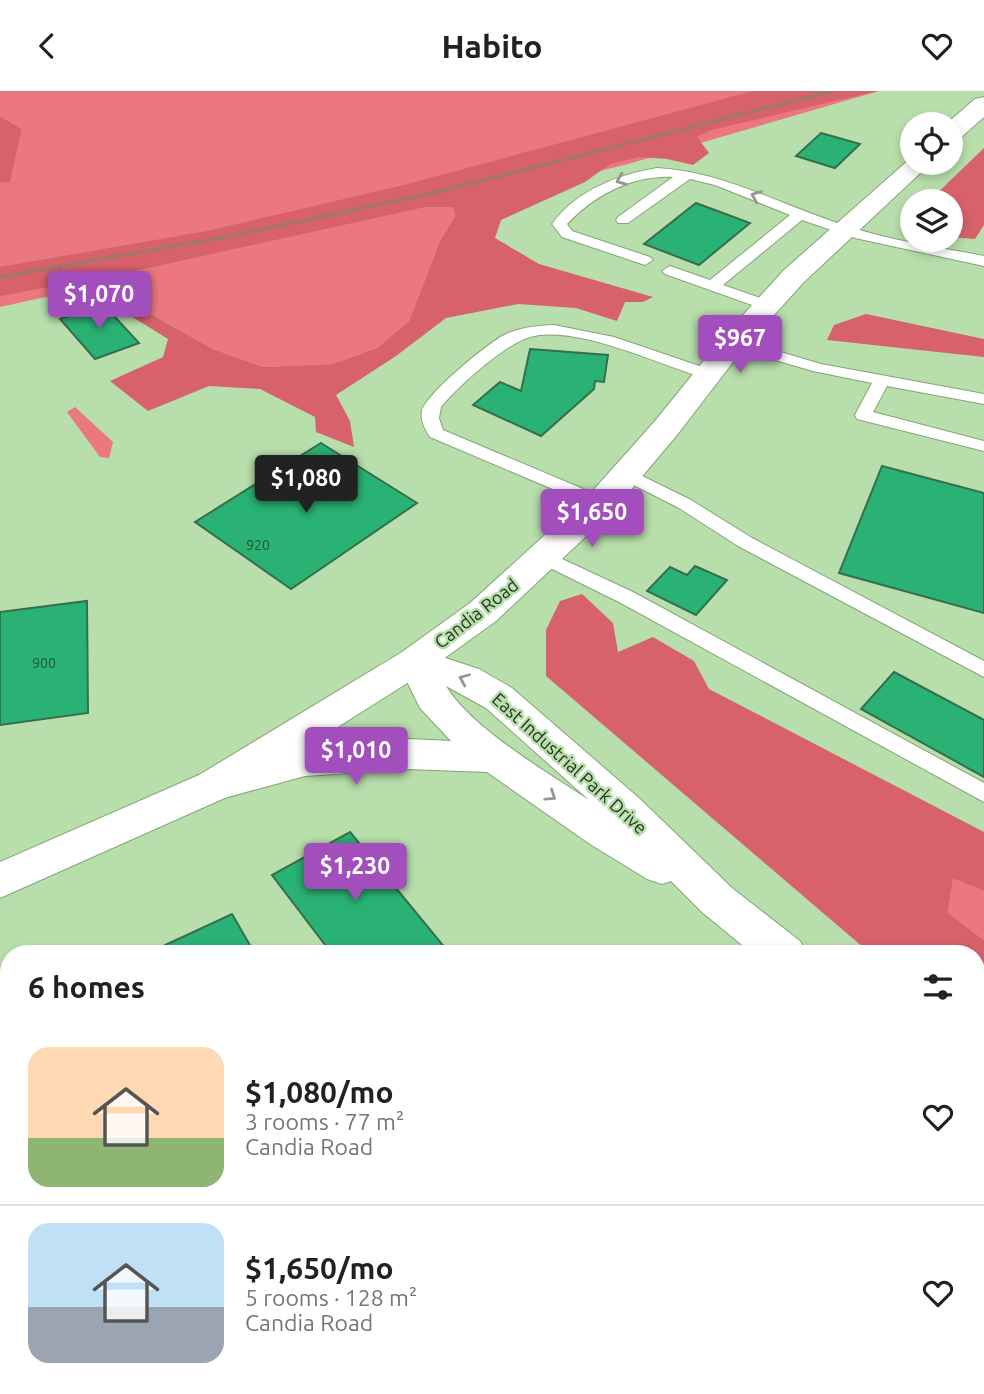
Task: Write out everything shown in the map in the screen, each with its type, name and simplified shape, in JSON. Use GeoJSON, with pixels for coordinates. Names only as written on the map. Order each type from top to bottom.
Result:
{"type":"FeatureCollection","features":[{"type":"Feature","properties":{"kind":"main road"},"geometry":{"type":"LineString","coordinates":[[963,123],[984,104]]}},
{"type":"Feature","properties":{"kind":"main road","name":"Candia Road"},"geometry":{"type":"LineString","coordinates":[[0,881],[214,786],[415,660],[483,612],[545,558],[601,503],[766,305],[842,230],[904,175]]}},
{"type":"Feature","properties":{"kind":"main road","name":"East Industrial Park Drive"},"geometry":{"type":"LineString","coordinates":[[415,660],[433,698],[449,717],[495,757],[604,832],[718,900]]}},
{"type":"Feature","properties":{"kind":"main road","name":"East Industrial Park Drive"},"geometry":{"type":"LineString","coordinates":[[415,660],[466,679],[499,698],[626,810],[718,900],[774,945]]}},
{"type":"Feature","properties":{"kind":"main road"},"geometry":{"type":"LineString","coordinates":[[214,786],[305,761],[408,754],[495,757]]}},
{"type":"Feature","properties":{"kind":"lane"},"geometry":{"type":"LineString","coordinates":[[645,260],[567,234],[559,224],[569,212],[615,180],[646,172],[687,174],[728,185],[842,230],[984,261]]}},
{"type":"Feature","properties":{"kind":"lane"},"geometry":{"type":"LineString","coordinates":[[623,220],[687,174]]}},
{"type":"Feature","properties":{"kind":"lane"},"geometry":{"type":"LineString","coordinates":[[712,286],[799,215]]}},
{"type":"Feature","properties":{"kind":"lane"},"geometry":{"type":"LineString","coordinates":[[670,271],[766,305]]}},
{"type":"Feature","properties":{"kind":"lane"},"geometry":{"type":"LineString","coordinates":[[601,503],[436,433],[429,422],[430,409],[441,395],[512,337],[542,329],[579,333],[708,374]]}},
{"type":"Feature","properties":{"kind":"lane"},"geometry":{"type":"LineString","coordinates":[[733,343],[819,368],[984,399]]}},
{"type":"Feature","properties":{"kind":"lane"},"geometry":{"type":"LineString","coordinates":[[882,379],[863,415],[984,446]]}},
{"type":"Feature","properties":{"kind":"lane"},"geometry":{"type":"LineString","coordinates":[[626,474],[657,488],[745,542],[984,670]]}},
{"type":"Feature","properties":{"kind":"lane"},"geometry":{"type":"LineString","coordinates":[[545,558],[626,597],[984,793]]}},
{"type":"Feature","properties":{"kind":"path"},"geometry":{"type":"LineString","coordinates":[[0,277],[231,236],[441,191],[833,91]]}},
{"type":"Feature","properties":{"kind":"shaded area"},"geometry":{"type":"Polygon","coordinates":[[[0,91],[879,91],[628,164],[453,207],[455,216],[440,241],[409,321],[377,348],[332,364],[263,367],[213,349],[127,301],[94,291],[59,294],[0,307],[0,183],[10,181],[22,129],[0,116],[0,91]]]}},
{"type":"Feature","properties":{"kind":"shaded area"},"geometry":{"type":"Polygon","coordinates":[[[753,91],[878,91],[711,130],[697,137],[709,153],[693,165],[640,157],[610,164],[585,182],[501,220],[495,238],[539,264],[653,297],[643,302],[625,302],[617,321],[576,308],[518,304],[446,318],[396,356],[336,395],[350,421],[354,447],[316,432],[315,417],[260,389],[209,386],[148,411],[110,381],[163,357],[168,339],[118,308],[72,293],[94,291],[127,301],[213,349],[263,367],[332,364],[377,348],[409,321],[440,241],[455,216],[453,207],[425,207],[130,272],[0,296],[0,267],[207,231],[404,185],[753,91]]]}},
{"type":"Feature","properties":{"kind":"shaded area"},"geometry":{"type":"Polygon","coordinates":[[[0,116],[22,129],[10,182],[0,183],[0,116]]]}},
{"type":"Feature","properties":{"kind":"shaded area"},"geometry":{"type":"Polygon","coordinates":[[[984,148],[984,225],[975,239],[963,238],[963,189],[941,189],[956,175],[963,175],[963,168],[984,148]]]}},
{"type":"Feature","properties":{"kind":"shaded area"},"geometry":{"type":"Polygon","coordinates":[[[866,314],[984,339],[984,357],[827,340],[834,325],[866,314]]]}},
{"type":"Feature","properties":{"kind":"shaded area"},"geometry":{"type":"Polygon","coordinates":[[[75,407],[113,442],[109,458],[100,457],[67,412],[75,407]]]}},
{"type":"Feature","properties":{"kind":"shaded area"},"geometry":{"type":"Polygon","coordinates":[[[582,594],[613,623],[618,652],[653,637],[694,661],[709,689],[984,832],[984,891],[953,878],[948,913],[984,940],[984,945],[860,945],[546,676],[546,630],[560,601],[582,594]]]}},
{"type":"Feature","properties":{"kind":"shaded area"},"geometry":{"type":"Polygon","coordinates":[[[953,877],[984,891],[984,940],[948,913],[953,877]]]}},
{"type":"Feature","properties":{"kind":"building"},"geometry":{"type":"Polygon","coordinates":[[[821,133],[860,144],[835,168],[796,156],[821,133]]]}},
{"type":"Feature","properties":{"kind":"building"},"geometry":{"type":"Polygon","coordinates":[[[696,203],[750,223],[699,265],[644,244],[696,203]]]}},
{"type":"Feature","properties":{"kind":"building"},"geometry":{"type":"Polygon","coordinates":[[[103,304],[139,343],[95,359],[60,319],[103,304]]]}},
{"type":"Feature","properties":{"kind":"building"},"geometry":{"type":"Polygon","coordinates":[[[530,349],[608,355],[604,382],[595,381],[594,389],[541,436],[473,405],[500,382],[521,391],[530,349]]]}},
{"type":"Feature","properties":{"kind":"building"},"geometry":{"type":"Polygon","coordinates":[[[321,443],[417,503],[291,589],[195,522],[321,443]]]}},
{"type":"Feature","properties":{"kind":"building"},"geometry":{"type":"Polygon","coordinates":[[[882,466],[984,493],[984,613],[839,573],[882,466]]]}},
{"type":"Feature","properties":{"kind":"building"},"geometry":{"type":"Polygon","coordinates":[[[695,566],[727,580],[696,615],[647,591],[670,567],[687,575],[695,566]]]}},
{"type":"Feature","properties":{"kind":"building"},"geometry":{"type":"Polygon","coordinates":[[[87,601],[88,713],[0,725],[0,612],[87,601]]]}},
{"type":"Feature","properties":{"kind":"building"},"geometry":{"type":"Polygon","coordinates":[[[894,672],[984,720],[984,777],[861,709],[894,672]]]}},
{"type":"Feature","properties":{"kind":"building"},"geometry":{"type":"Polygon","coordinates":[[[350,832],[443,945],[325,945],[272,875],[350,832]]]}},
{"type":"Feature","properties":{"kind":"building"},"geometry":{"type":"Polygon","coordinates":[[[232,914],[250,945],[165,945],[232,914]]]}}]}
